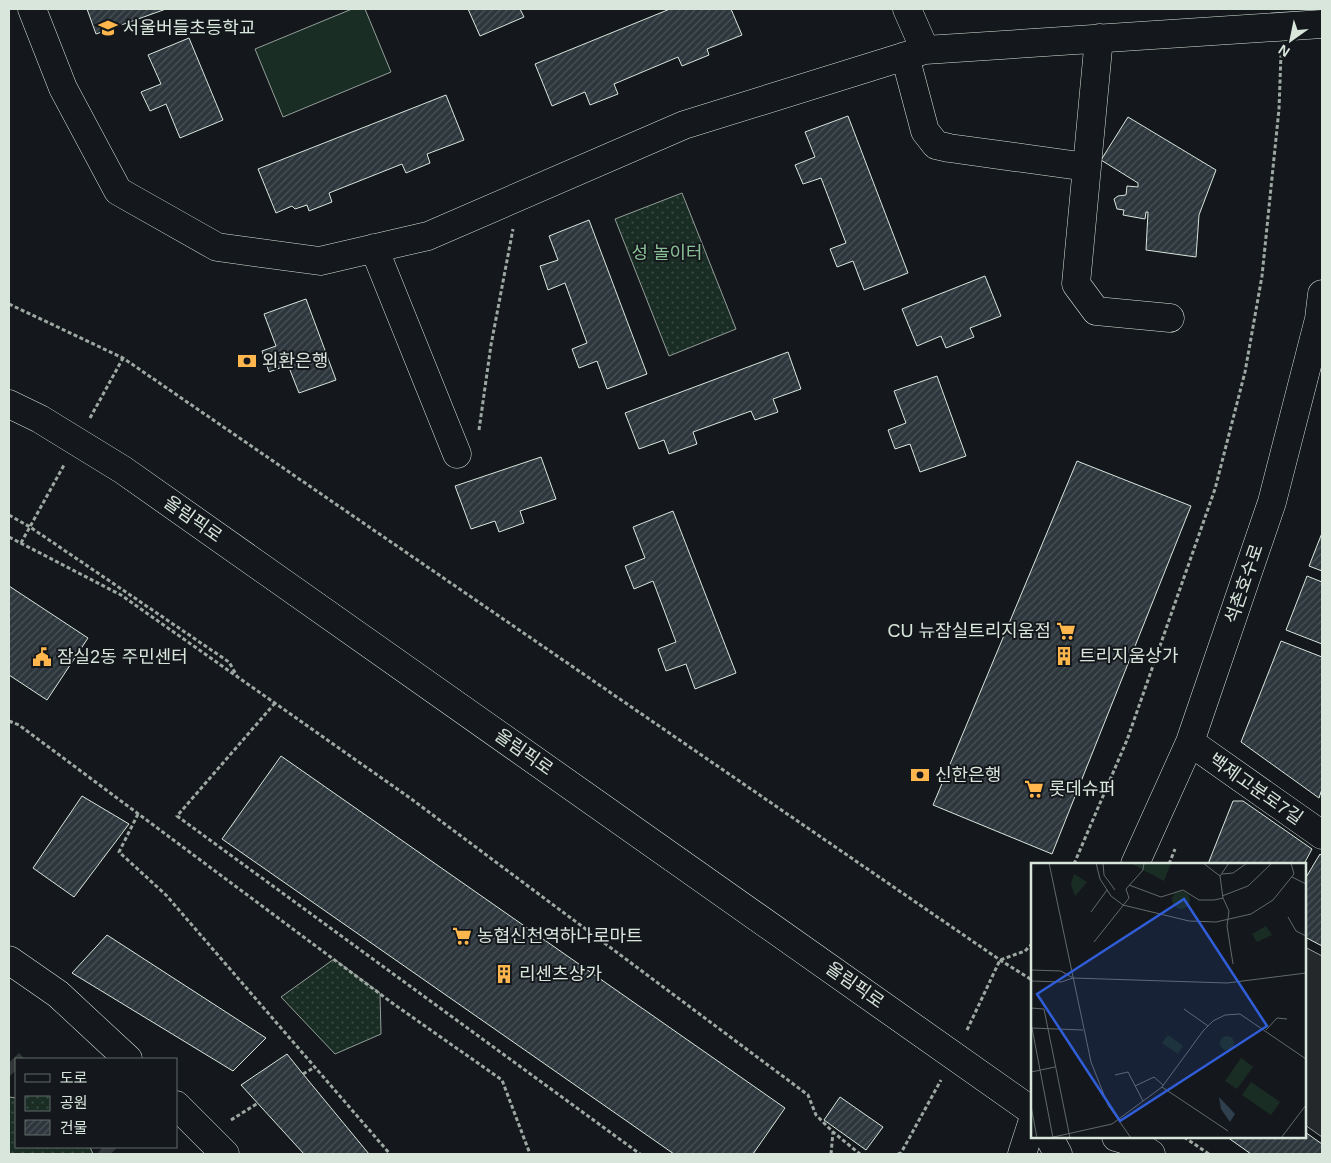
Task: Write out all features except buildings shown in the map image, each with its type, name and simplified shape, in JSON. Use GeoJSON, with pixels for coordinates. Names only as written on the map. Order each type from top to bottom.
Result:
{"type":"FeatureCollection","features":[{"type":"Feature","properties":{"kind":"street"},"geometry":{"type":"LineString","coordinates":[[32,9],[63,88],[118,191],[217,247],[320,261],[428,236],[684,125],[915,53],[1099,38],[1322,24]]}},
{"type":"Feature","properties":{"kind":"street"},"geometry":{"type":"LineString","coordinates":[[907,9],[925,131],[936,145],[1087,167]]}},
{"type":"Feature","properties":{"kind":"street"},"geometry":{"type":"LineString","coordinates":[[1099,38],[1076,284],[1096,311],[1170,318]]}},
{"type":"Feature","properties":{"kind":"street"},"geometry":{"type":"LineString","coordinates":[[374,248],[457,454]]}},
{"type":"Feature","properties":{"kind":"street","name":"석촌호수로"},"geometry":{"type":"LineString","coordinates":[[1135,863],[1190,742],[1272,502],[1318,319],[1322,294]]}},
{"type":"Feature","properties":{"kind":"street","name":"올림픽로"},"geometry":{"type":"LineString","coordinates":[[9,404],[40,419],[123,470],[1031,1109]]}},
{"type":"Feature","properties":{"kind":"street","name":"백제고분로7길"},"geometry":{"type":"LineString","coordinates":[[1190,742],[1322,835]]}},
{"type":"Feature","properties":{"kind":"street"},"geometry":{"type":"LineString","coordinates":[[9,960],[58,994],[127,1058]]}},
{"type":"Feature","properties":{"kind":"street"},"geometry":{"type":"LineString","coordinates":[[178,1107],[225,1154]]}},
{"type":"Feature","properties":{"kind":"street"},"geometry":{"type":"LineString","coordinates":[[1022,1154],[1031,1126]]}},
{"type":"Feature","properties":{"kind":"street"},"geometry":{"type":"LineString","coordinates":[[1050,1138],[1058,1154]]}},
{"type":"Feature","properties":{"kind":"street"},"geometry":{"type":"LineString","coordinates":[[1119,1138],[1133,1142],[1151,1154]]}},
{"type":"Feature","properties":{"kind":"path"},"geometry":{"type":"LineString","coordinates":[[1074,863],[1127,740],[1215,490],[1245,372],[1262,276],[1281,81]]}},
{"type":"Feature","properties":{"kind":"path"},"geometry":{"type":"LineString","coordinates":[[457,454],[474,439],[479,431],[491,345],[520,196]]}},
{"type":"Feature","properties":{"kind":"path"},"geometry":{"type":"LineString","coordinates":[[9,304],[123,358],[1000,960],[1031,979]]}},
{"type":"Feature","properties":{"kind":"path"},"geometry":{"type":"LineString","coordinates":[[9,515],[30,527],[229,662],[238,677]]}},
{"type":"Feature","properties":{"kind":"path"},"geometry":{"type":"LineString","coordinates":[[9,537],[121,595],[418,804],[808,1095],[816,1115],[860,1154]]}},
{"type":"Feature","properties":{"kind":"path"},"geometry":{"type":"LineString","coordinates":[[275,703],[177,816],[640,1154]]}},
{"type":"Feature","properties":{"kind":"path"},"geometry":{"type":"LineString","coordinates":[[9,721],[19,725],[395,1004],[502,1080],[530,1154]]}},
{"type":"Feature","properties":{"kind":"path"},"geometry":{"type":"LineString","coordinates":[[138,814],[119,852],[166,895],[390,1154]]}},
{"type":"Feature","properties":{"kind":"path"},"geometry":{"type":"LineString","coordinates":[[900,1154],[955,1055],[1000,960],[1024,951],[1031,945]]}},
{"type":"Feature","properties":{"kind":"path"},"geometry":{"type":"LineString","coordinates":[[303,1074],[315,1067]]}},
{"type":"Feature","properties":{"kind":"path"},"geometry":{"type":"LineString","coordinates":[[831,1154],[833,1132]]}},
{"type":"Feature","properties":{"kind":"path"},"geometry":{"type":"LineString","coordinates":[[1185,1138],[1209,1154]]}},
{"type":"Feature","properties":{"kind":"green space"},"geometry":{"type":"Polygon","coordinates":[[[352,9],[365,9],[391,72],[283,117],[255,49],[352,9]]]}},
{"type":"Feature","properties":{"kind":"green space","name":"성 놀이터"},"geometry":{"type":"Polygon","coordinates":[[[682,193],[736,329],[669,356],[615,219],[682,193]]]}},
{"type":"Feature","properties":{"kind":"green space"},"geometry":{"type":"Polygon","coordinates":[[[334,959],[380,993],[381,1034],[335,1054],[281,997],[334,959]]]}},
{"type":"Feature","properties":{"kind":"green space"},"geometry":{"type":"Polygon","coordinates":[[[9,1097],[15,1098],[15,1148],[90,1148],[93,1154],[9,1154],[9,1097]]]}},
{"type":"Feature","properties":{"kind":"shaded area"},"geometry":{"type":"Polygon","coordinates":[[[1306,948],[1322,956],[1322,1137],[1306,1126],[1306,948]]]}},
{"type":"Feature","properties":{"kind":"tunnel"},"geometry":{"type":"LineString","coordinates":[[9,1063],[15,1069]]}},
{"type":"Feature","properties":{"kind":"tunnel"},"geometry":{"type":"LineString","coordinates":[[104,1148],[111,1154]]}},
{"type":"Feature","properties":{"kind":"place","name":"서울버들초등학교"},"geometry":{"type":"Point","coordinates":[108,28]}},
{"type":"Feature","properties":{"kind":"place","name":"외환은행"},"geometry":{"type":"Point","coordinates":[247,361]}},
{"type":"Feature","properties":{"kind":"place","name":"CU 뉴잠실트리지움점"},"geometry":{"type":"Point","coordinates":[1066,631]}},
{"type":"Feature","properties":{"kind":"place","name":"트리지움상가"},"geometry":{"type":"Point","coordinates":[1064,656]}},
{"type":"Feature","properties":{"kind":"place","name":"잠실2동 주민센터"},"geometry":{"type":"Point","coordinates":[42,657]}},
{"type":"Feature","properties":{"kind":"place","name":"신한은행"},"geometry":{"type":"Point","coordinates":[920,775]}},
{"type":"Feature","properties":{"kind":"place","name":"롯데슈퍼"},"geometry":{"type":"Point","coordinates":[1034,789]}},
{"type":"Feature","properties":{"kind":"place","name":"농협신천역하나로마트"},"geometry":{"type":"Point","coordinates":[462,936]}},
{"type":"Feature","properties":{"kind":"place","name":"리센츠상가"},"geometry":{"type":"Point","coordinates":[504,974]}}]}
